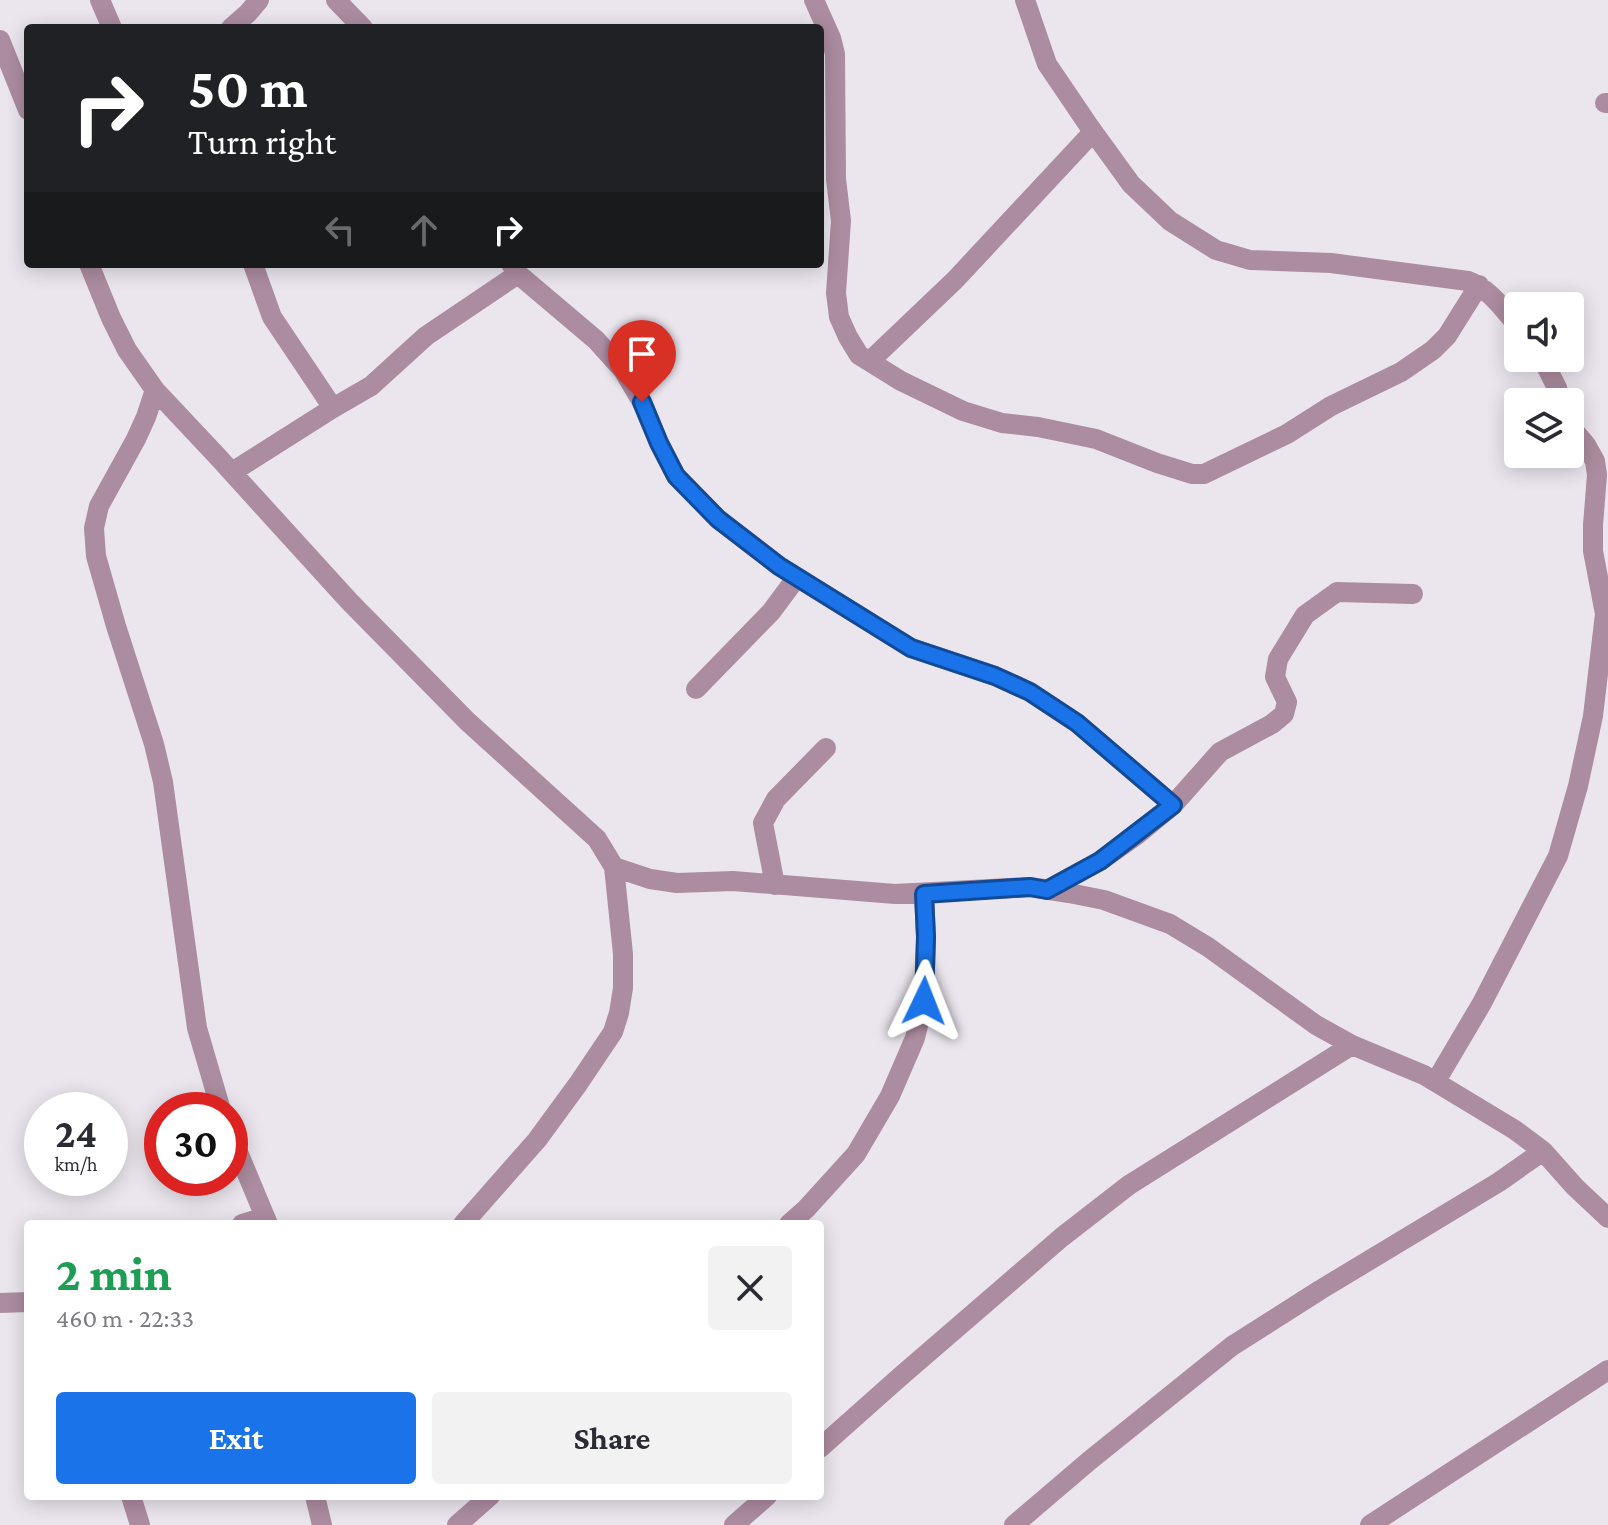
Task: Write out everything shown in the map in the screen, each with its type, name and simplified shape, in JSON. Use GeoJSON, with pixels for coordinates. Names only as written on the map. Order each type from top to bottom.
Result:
{"type":"FeatureCollection","features":[{"type":"Feature","properties":{"kind":"street"},"geometry":{"type":"LineString","coordinates":[[100,0],[110,24]]}},
{"type":"Feature","properties":{"kind":"street"},"geometry":{"type":"LineString","coordinates":[[236,24],[259,0]]}},
{"type":"Feature","properties":{"kind":"street"},"geometry":{"type":"LineString","coordinates":[[336,0],[359,24]]}},
{"type":"Feature","properties":{"kind":"street"},"geometry":{"type":"LineString","coordinates":[[814,0],[835,54],[836,179],[841,221],[836,293],[839,317],[859,355],[901,381],[963,411],[1002,423],[1096,439],[1168,467],[1204,474],[1287,434],[1331,406],[1401,372],[1447,336],[1479,285]]}},
{"type":"Feature","properties":{"kind":"street"},"geometry":{"type":"LineString","coordinates":[[1025,0],[1047,64],[1131,184],[1170,221],[1216,250],[1250,260],[1331,263],[1468,281],[1488,292],[1504,310]]}},
{"type":"Feature","properties":{"kind":"street"},"geometry":{"type":"LineString","coordinates":[[0,40],[24,100]]}},
{"type":"Feature","properties":{"kind":"street"},"geometry":{"type":"LineString","coordinates":[[870,361],[955,280],[1093,132]]}},
{"type":"Feature","properties":{"kind":"street"},"geometry":{"type":"LineString","coordinates":[[91,268],[127,350],[155,390],[349,601],[467,721],[597,839],[614,867],[623,954],[623,988],[613,1032],[537,1140],[467,1220]]}},
{"type":"Feature","properties":{"kind":"street"},"geometry":{"type":"LineString","coordinates":[[254,268],[272,317],[333,408]]}},
{"type":"Feature","properties":{"kind":"street"},"geometry":{"type":"LineString","coordinates":[[232,472],[371,386],[426,336],[514,269],[596,340],[623,370],[642,402],[676,476],[718,519],[779,566],[911,648],[995,676],[1030,692],[1077,723],[1173,805]]}},
{"type":"Feature","properties":{"kind":"street"},"geometry":{"type":"LineString","coordinates":[[155,390],[136,439],[99,506],[94,528],[96,556],[163,782],[197,1028],[216,1092]]}},
{"type":"Feature","properties":{"kind":"street"},"geometry":{"type":"LineString","coordinates":[[1436,1081],[1482,1003],[1558,856],[1578,786],[1590,730],[1605,614],[1593,551],[1597,475],[1595,461],[1584,443]]}},
{"type":"Feature","properties":{"kind":"street"},"geometry":{"type":"LineString","coordinates":[[696,689],[771,612],[797,577]]}},
{"type":"Feature","properties":{"kind":"street"},"geometry":{"type":"LineString","coordinates":[[1047,890],[1100,861],[1173,805],[1220,752],[1272,724],[1284,714],[1287,702],[1275,677],[1278,659],[1305,615],[1337,592],[1413,594]]}},
{"type":"Feature","properties":{"kind":"street"},"geometry":{"type":"LineString","coordinates":[[775,885],[763,823],[776,799],[826,748]]}},
{"type":"Feature","properties":{"kind":"street"},"geometry":{"type":"LineString","coordinates":[[614,867],[650,879],[677,883],[733,881],[895,894],[1030,887],[1104,900],[1170,924],[1208,947],[1316,1025],[1352,1045],[1436,1081],[1515,1130],[1543,1151],[1608,1218]]}},
{"type":"Feature","properties":{"kind":"street"},"geometry":{"type":"LineString","coordinates":[[794,1220],[856,1154],[890,1096],[915,1038],[924,1001],[924,894]]}},
{"type":"Feature","properties":{"kind":"street"},"geometry":{"type":"LineString","coordinates":[[824,1445],[1062,1237],[1129,1185],[1352,1045]]}},
{"type":"Feature","properties":{"kind":"street"},"geometry":{"type":"LineString","coordinates":[[1014,1525],[1232,1346],[1499,1182],[1543,1151]]}},
{"type":"Feature","properties":{"kind":"street"},"geometry":{"type":"LineString","coordinates":[[248,1176],[266,1220]]}},
{"type":"Feature","properties":{"kind":"street"},"geometry":{"type":"LineString","coordinates":[[0,1303],[24,1302]]}},
{"type":"Feature","properties":{"kind":"street"},"geometry":{"type":"LineString","coordinates":[[1370,1525],[1608,1370]]}},
{"type":"Feature","properties":{"kind":"street"},"geometry":{"type":"LineString","coordinates":[[132,1500],[140,1525]]}},
{"type":"Feature","properties":{"kind":"street"},"geometry":{"type":"LineString","coordinates":[[316,1500],[322,1525]]}},
{"type":"Feature","properties":{"kind":"street"},"geometry":{"type":"LineString","coordinates":[[457,1525],[485,1500]]}},
{"type":"Feature","properties":{"kind":"street"},"geometry":{"type":"LineString","coordinates":[[734,1525],[762,1500]]}},
{"type":"Feature","properties":{"kind":"route"},"geometry":{"type":"LineString","coordinates":[[642,402],[676,476],[718,519],[779,566],[911,648],[995,676],[1030,692],[1077,723],[1173,805],[1100,861],[1047,890],[1030,887],[924,894],[924,1001]]}}]}
